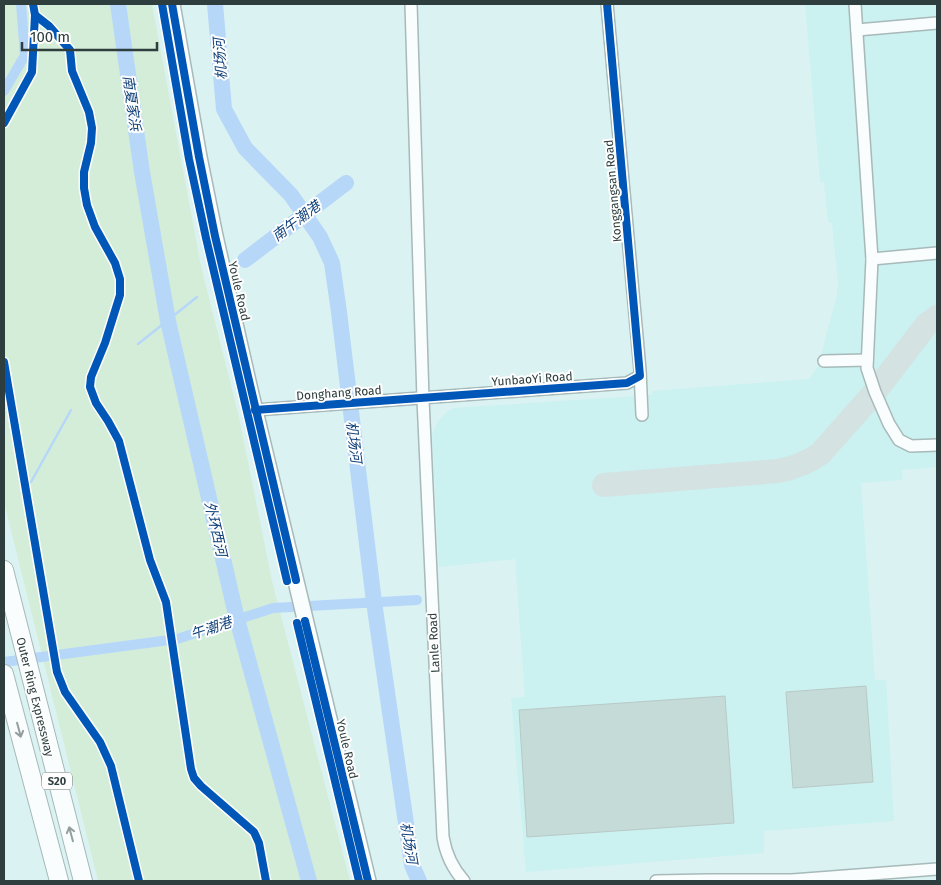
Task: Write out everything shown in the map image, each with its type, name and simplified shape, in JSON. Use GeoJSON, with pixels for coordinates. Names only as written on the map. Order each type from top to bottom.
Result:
{"type":"FeatureCollection","features":[{"type":"Feature","properties":{"kind":"highway","name":"Outer Ring Expressway"},"geometry":{"type":"LineString","coordinates":[[4,570],[83,881]]}},
{"type":"Feature","properties":{"kind":"highway","name":"Outer Ring Expressway"},"geometry":{"type":"LineString","coordinates":[[5,678],[59,881]]}},
{"type":"Feature","properties":{"kind":"main road","name":"Youle Road"},"geometry":{"type":"LineString","coordinates":[[162,4],[191,168],[301,622],[359,881]]}},
{"type":"Feature","properties":{"kind":"main road","name":"Youle Road"},"geometry":{"type":"LineString","coordinates":[[172,4],[200,166],[251,411]]}},
{"type":"Feature","properties":{"kind":"main road","name":"Youle Road"},"geometry":{"type":"LineString","coordinates":[[301,622],[368,881]]}},
{"type":"Feature","properties":{"kind":"street","name":"Lanle Road"},"geometry":{"type":"LineString","coordinates":[[411,4],[423,399],[443,837],[445,851],[450,863],[464,881]]}},
{"type":"Feature","properties":{"kind":"street","name":"Konggangsan Road"},"geometry":{"type":"LineString","coordinates":[[607,4],[642,415]]}},
{"type":"Feature","properties":{"kind":"street"},"geometry":{"type":"LineString","coordinates":[[855,4],[872,259],[867,360],[869,376],[874,392],[898,440],[912,446],[937,445]]}},
{"type":"Feature","properties":{"kind":"street"},"geometry":{"type":"LineString","coordinates":[[857,30],[937,23]]}},
{"type":"Feature","properties":{"kind":"street"},"geometry":{"type":"LineString","coordinates":[[872,259],[937,253]]}},
{"type":"Feature","properties":{"kind":"street"},"geometry":{"type":"LineString","coordinates":[[824,361],[867,360]]}},
{"type":"Feature","properties":{"kind":"street","name":"YunbaoYi Road"},"geometry":{"type":"LineString","coordinates":[[423,399],[627,383],[640,376]]}},
{"type":"Feature","properties":{"kind":"street","name":"Donghang Road"},"geometry":{"type":"LineString","coordinates":[[251,411],[423,399]]}},
{"type":"Feature","properties":{"kind":"street"},"geometry":{"type":"LineString","coordinates":[[251,411],[276,407]]}},
{"type":"Feature","properties":{"kind":"street"},"geometry":{"type":"LineString","coordinates":[[656,881],[792,880],[937,869]]}},
{"type":"Feature","properties":{"kind":"shaded area"},"geometry":{"type":"Polygon","coordinates":[[[805,4],[937,4],[937,467],[902,470],[903,480],[861,483],[875,680],[886,680],[894,821],[764,831],[764,853],[526,872],[511,698],[525,697],[515,559],[439,567],[432,435],[438,421],[454,408],[652,395],[652,391],[809,379],[821,362],[824,362],[821,355],[836,299],[838,284],[832,223],[828,222],[824,182],[820,182],[805,4]]]}},
{"type":"Feature","properties":{"kind":"green space"},"geometry":{"type":"Polygon","coordinates":[[[4,4],[152,4],[201,266],[239,417],[272,581],[350,881],[98,881],[4,502],[4,4]]]}},
{"type":"Feature","properties":{"kind":"building"},"geometry":{"type":"Polygon","coordinates":[[[866,686],[873,782],[793,788],[786,692],[866,686]]]}},
{"type":"Feature","properties":{"kind":"building"},"geometry":{"type":"Polygon","coordinates":[[[725,696],[734,823],[527,837],[519,710],[725,696]]]}},
{"type":"Feature","properties":{"kind":"waterway"},"geometry":{"type":"LineString","coordinates":[[4,91],[25,55],[21,4]]}},
{"type":"Feature","properties":{"kind":"waterway","name":"外环西河"},"geometry":{"type":"LineString","coordinates":[[118,4],[142,172],[168,321],[237,619],[309,881]]}},
{"type":"Feature","properties":{"kind":"waterway","name":"机场河"},"geometry":{"type":"LineString","coordinates":[[215,4],[224,109],[245,148],[291,195],[320,237],[332,263],[374,602],[412,865],[419,881]]}},
{"type":"Feature","properties":{"kind":"waterway","name":"南午潮港"},"geometry":{"type":"LineString","coordinates":[[245,260],[346,183]]}},
{"type":"Feature","properties":{"kind":"waterway","name":"南午潮港"},"geometry":{"type":"LineString","coordinates":[[138,344],[197,297]]}},
{"type":"Feature","properties":{"kind":"waterway","name":"南午潮港"},"geometry":{"type":"LineString","coordinates":[[31,482],[71,410]]}},
{"type":"Feature","properties":{"kind":"waterway","name":"午潮港"},"geometry":{"type":"LineString","coordinates":[[4,662],[177,639],[273,608],[417,600]]}},
{"type":"Feature","properties":{"kind":"taxiway"},"geometry":{"type":"LineString","coordinates":[[604,485],[778,471],[795,467],[810,460],[820,454],[875,392],[927,324],[937,317]]}},
{"type":"Feature","properties":{"kind":"cycle path"},"geometry":{"type":"LineString","coordinates":[[33,4],[35,15],[49,26],[70,50],[72,71],[89,112],[92,128],[91,143],[84,172],[87,205],[95,227],[115,263],[120,279],[120,295],[105,343],[91,377],[90,387],[96,403],[119,441],[150,560],[166,602],[191,769],[194,778],[201,786],[254,832],[259,843],[266,881]]}},
{"type":"Feature","properties":{"kind":"cycle path"},"geometry":{"type":"LineString","coordinates":[[162,4],[189,159],[206,238],[287,581]]}},
{"type":"Feature","properties":{"kind":"cycle path"},"geometry":{"type":"LineString","coordinates":[[172,4],[215,236],[296,580]]}},
{"type":"Feature","properties":{"kind":"cycle path"},"geometry":{"type":"LineString","coordinates":[[255,410],[627,383],[640,376],[607,4]]}},
{"type":"Feature","properties":{"kind":"cycle path"},"geometry":{"type":"LineString","coordinates":[[4,123],[32,72],[35,15]]}},
{"type":"Feature","properties":{"kind":"cycle path"},"geometry":{"type":"LineString","coordinates":[[4,362],[57,672],[65,692],[100,742],[111,766],[139,881]]}},
{"type":"Feature","properties":{"kind":"cycle path"},"geometry":{"type":"LineString","coordinates":[[305,621],[368,881]]}},
{"type":"Feature","properties":{"kind":"cycle path"},"geometry":{"type":"LineString","coordinates":[[297,623],[359,881]]}},
{"type":"Feature","properties":{"kind":"water label","name":"南夏家浜"},"geometry":{"type":"Point","coordinates":[132,103]}}]}
